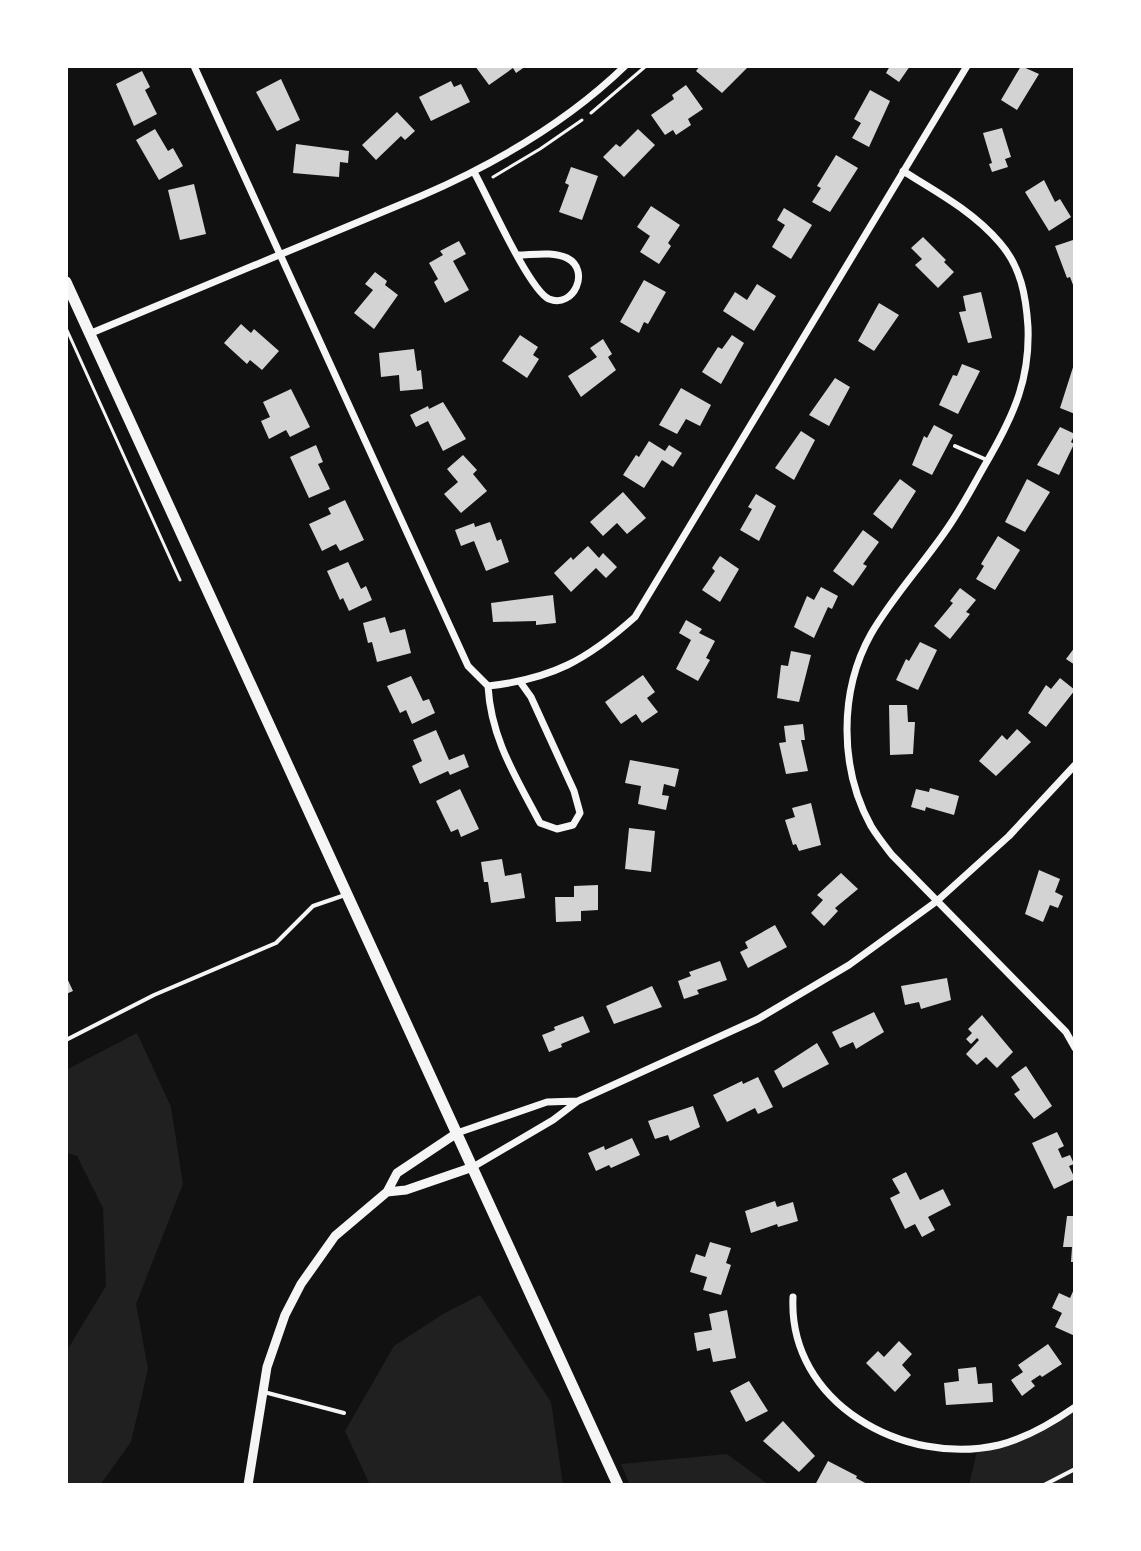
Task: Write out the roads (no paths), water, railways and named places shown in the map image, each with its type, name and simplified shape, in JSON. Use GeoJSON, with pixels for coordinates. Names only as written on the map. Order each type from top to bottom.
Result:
{"type":"FeatureCollection","features":[{"type":"Feature","properties":{"kind":"main road"},"geometry":{"type":"LineString","coordinates":[[66,282],[618,1485]]}},
{"type":"Feature","properties":{"kind":"street"},"geometry":{"type":"LineString","coordinates":[[194,66],[468,666],[488,686],[490,715],[499,744],[540,823],[557,829],[573,825],[580,813],[574,791],[531,697],[521,683]]}},
{"type":"Feature","properties":{"kind":"street"},"geometry":{"type":"LineString","coordinates":[[89,334],[474,172],[553,124],[587,100],[625,66]]}},
{"type":"Feature","properties":{"kind":"street"},"geometry":{"type":"LineString","coordinates":[[488,686],[521,683],[549,674],[599,649],[635,617],[967,66]]}},
{"type":"Feature","properties":{"kind":"street"},"geometry":{"type":"LineString","coordinates":[[903,171],[978,220],[1008,254],[1026,294],[1029,355],[1019,399],[987,460],[951,524],[872,634],[858,664],[846,724],[849,763],[861,806],[892,855],[1066,1032],[1075,1048]]}},
{"type":"Feature","properties":{"kind":"street"},"geometry":{"type":"LineString","coordinates":[[474,172],[518,255],[540,293],[550,299],[562,300],[577,287],[580,279],[578,271],[568,258],[555,254],[518,255]]}},
{"type":"Feature","properties":{"kind":"street"},"geometry":{"type":"LineString","coordinates":[[387,1192],[406,1190],[473,1167],[553,1120],[578,1101],[758,1019],[849,965],[937,901],[1009,836],[1075,765]]}},
{"type":"Feature","properties":{"kind":"street"},"geometry":{"type":"LineString","coordinates":[[1066,1032],[1075,1025]]}},
{"type":"Feature","properties":{"kind":"street"},"geometry":{"type":"LineString","coordinates":[[248,1485],[262,1391],[276,1335],[301,1284],[335,1236],[387,1192],[397,1173],[457,1133],[547,1102],[578,1101]]}},
{"type":"Feature","properties":{"kind":"street"},"geometry":{"type":"LineString","coordinates":[[793,1297],[795,1326],[810,1370],[830,1397],[848,1414],[873,1429],[921,1445],[958,1450],[1000,1445],[1048,1426],[1075,1407]]}},
{"type":"Feature","properties":{"kind":"lane"},"geometry":{"type":"LineString","coordinates":[[955,446],[987,460]]}},
{"type":"Feature","properties":{"kind":"lane"},"geometry":{"type":"LineString","coordinates":[[66,1040],[154,995],[276,943],[313,906],[347,895]]}},
{"type":"Feature","properties":{"kind":"lane"},"geometry":{"type":"LineString","coordinates":[[262,1391],[344,1413]]}},
{"type":"Feature","properties":{"kind":"lane"},"geometry":{"type":"LineString","coordinates":[[1044,1485],[1075,1469]]}}]}
